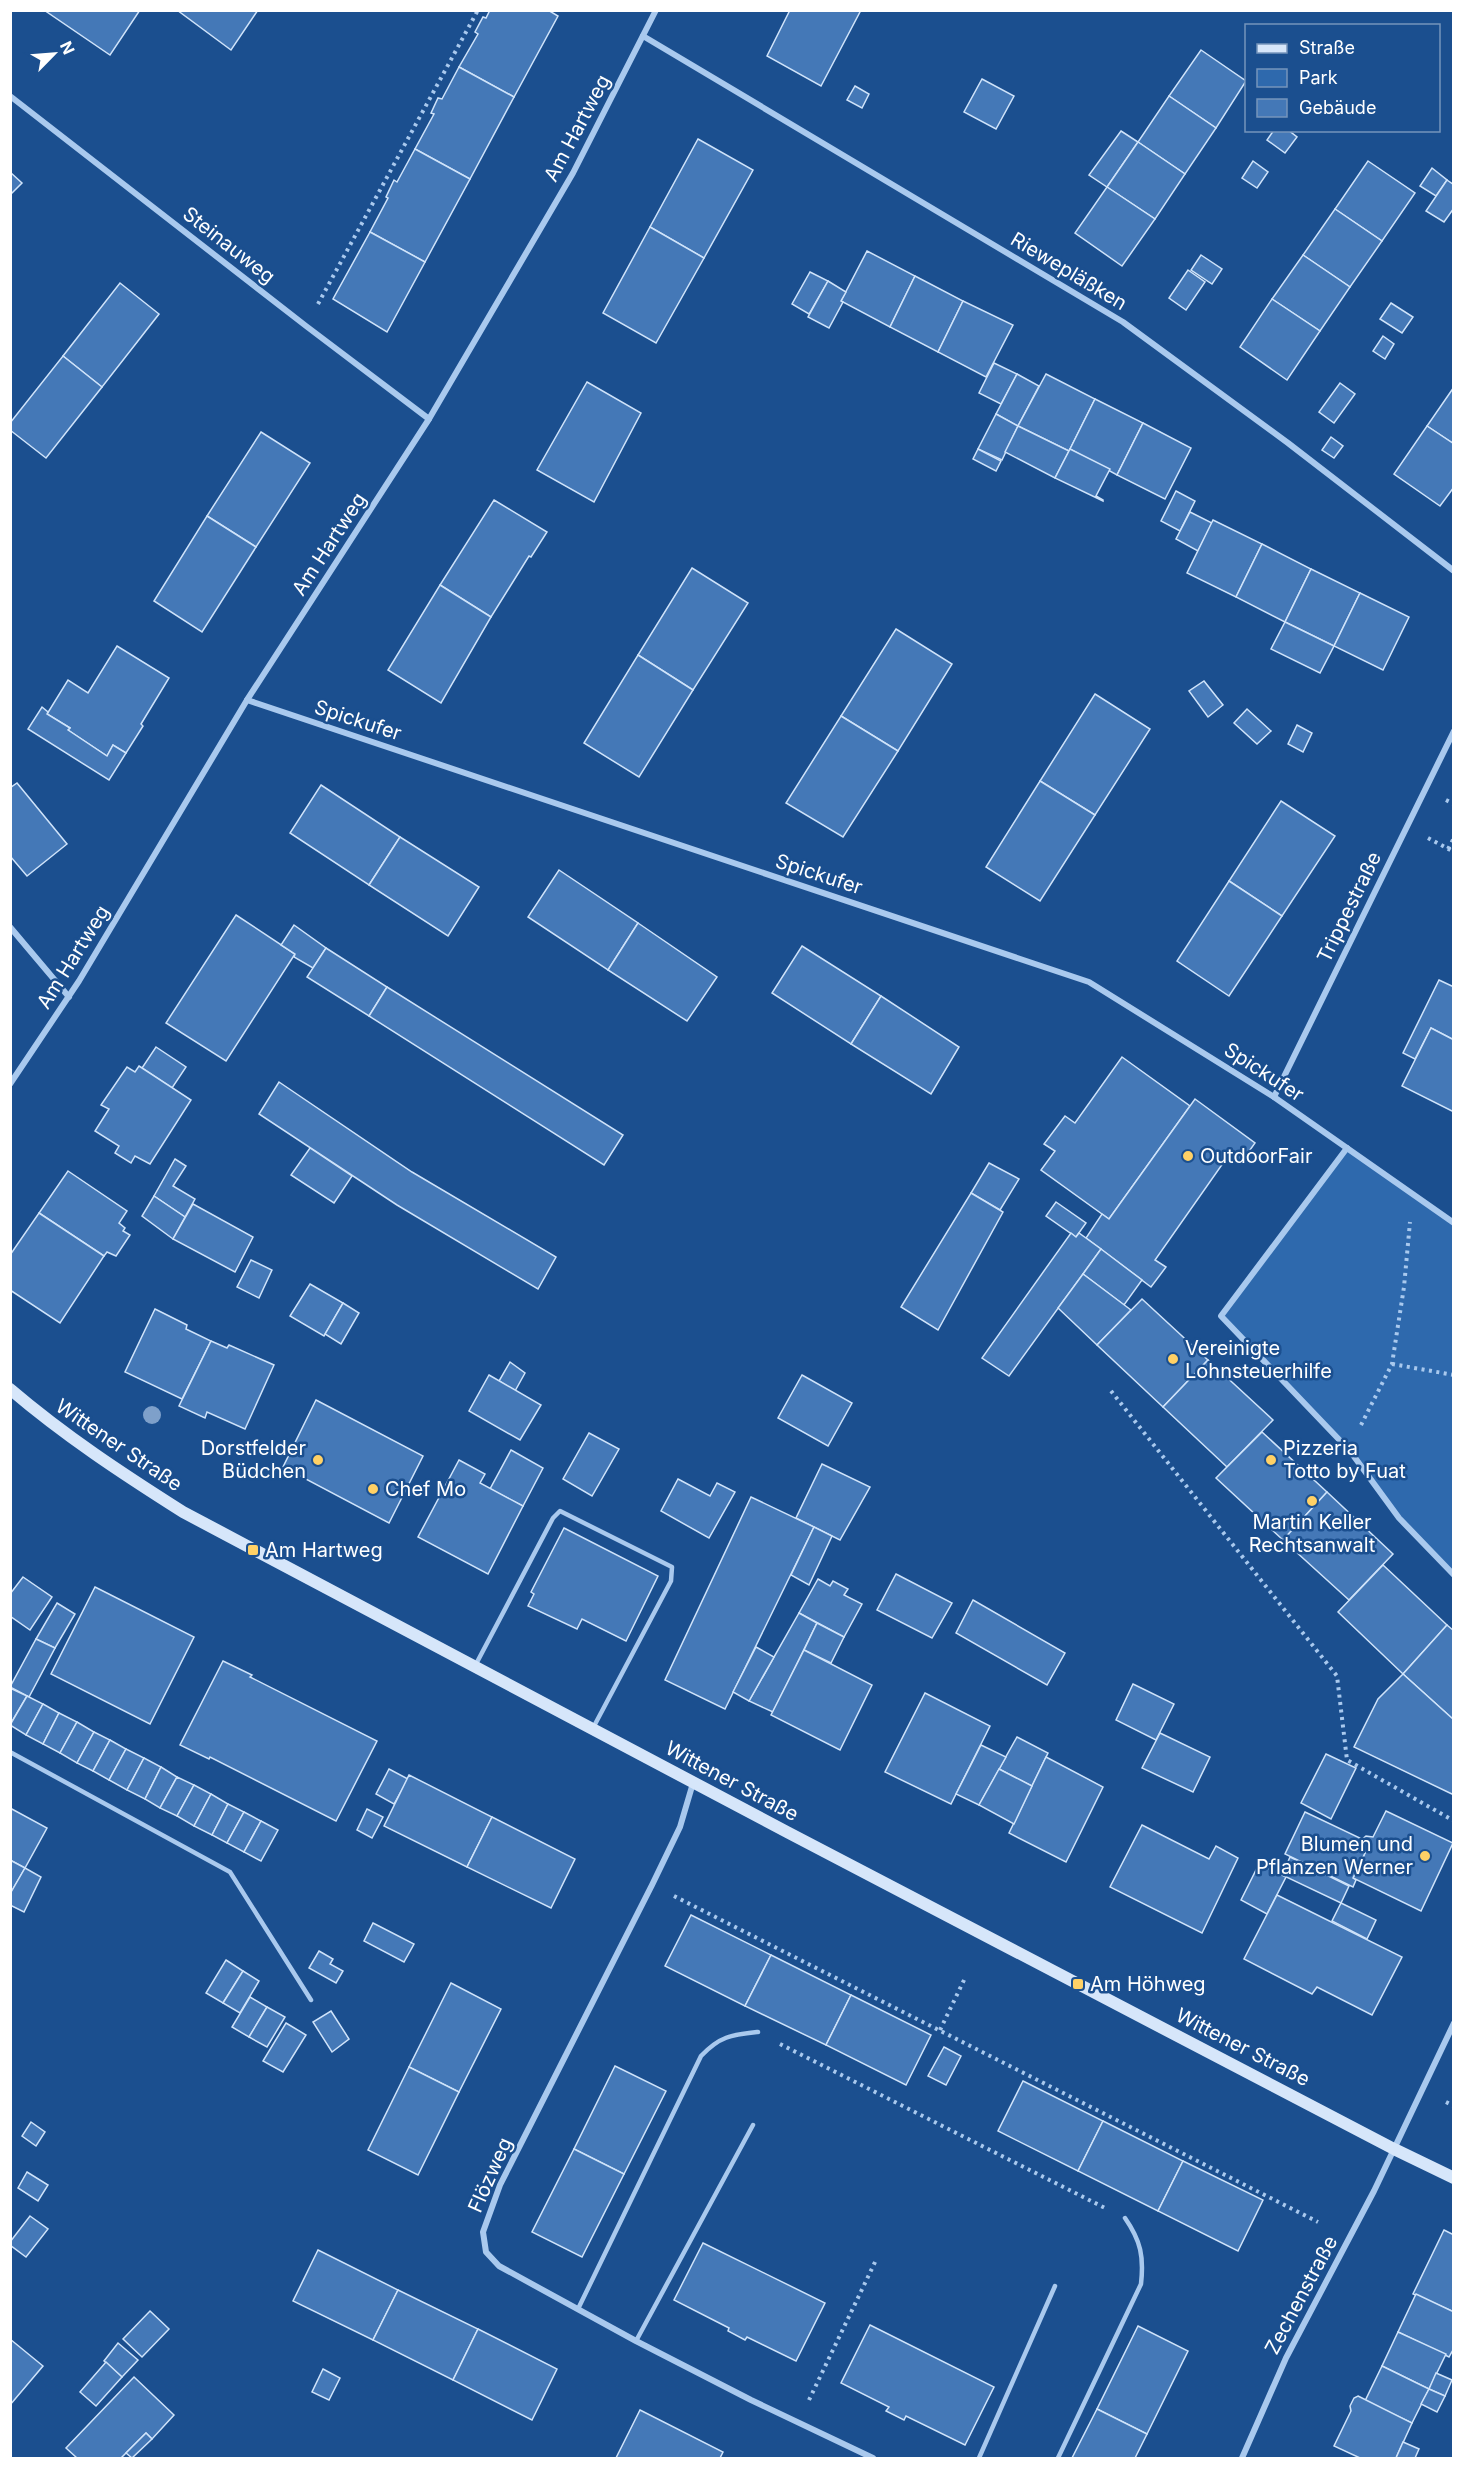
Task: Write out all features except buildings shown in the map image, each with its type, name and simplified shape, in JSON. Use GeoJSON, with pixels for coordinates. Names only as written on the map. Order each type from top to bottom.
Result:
{"type":"FeatureCollection","features":[{"type":"Feature","properties":{"kind":"main road","name":"Wittener Straße"},"geometry":{"type":"LineString","coordinates":[[10,1389],[98,1459],[183,1512],[693,1782],[1394,2149],[1454,2178]]}},
{"type":"Feature","properties":{"kind":"street","name":"Am Hartweg"},"geometry":{"type":"LineString","coordinates":[[10,1084],[69,997],[247,700],[429,419],[573,173],[656,10]]}},
{"type":"Feature","properties":{"kind":"street","name":"Riewepläßken"},"geometry":{"type":"LineString","coordinates":[[644,36],[1123,322],[1288,442],[1454,571]]}},
{"type":"Feature","properties":{"kind":"street","name":"Steinauweg"},"geometry":{"type":"LineString","coordinates":[[10,96],[429,419]]}},
{"type":"Feature","properties":{"kind":"street","name":"Spickufer"},"geometry":{"type":"LineString","coordinates":[[247,700],[1089,982],[1274,1097],[1454,1223]]}},
{"type":"Feature","properties":{"kind":"street","name":"Trippestraße"},"geometry":{"type":"LineString","coordinates":[[1274,1097],[1454,731]]}},
{"type":"Feature","properties":{"kind":"street"},"geometry":{"type":"LineString","coordinates":[[10,927],[69,997]]}},
{"type":"Feature","properties":{"kind":"street"},"geometry":{"type":"LineString","coordinates":[[1347,1148],[1221,1316],[1350,1451],[1399,1518],[1454,1575]]}},
{"type":"Feature","properties":{"kind":"street","name":"Flözweg"},"geometry":{"type":"LineString","coordinates":[[693,1782],[680,1827],[500,2186],[483,2232],[486,2252],[499,2266],[636,2341],[798,2423],[873,2458]]}},
{"type":"Feature","properties":{"kind":"street"},"geometry":{"type":"LineString","coordinates":[[1394,2149],[1454,2023]]}},
{"type":"Feature","properties":{"kind":"street","name":"Zechenstraße"},"geometry":{"type":"LineString","coordinates":[[1242,2458],[1286,2358],[1394,2149]]}},
{"type":"Feature","properties":{"kind":"lane"},"geometry":{"type":"LineString","coordinates":[[475,1666],[553,1518],[560,1511],[672,1567],[671,1581],[592,1729]]}},
{"type":"Feature","properties":{"kind":"lane"},"geometry":{"type":"LineString","coordinates":[[10,1752],[230,1872],[311,2000]]}},
{"type":"Feature","properties":{"kind":"lane"},"geometry":{"type":"LineString","coordinates":[[578,2309],[700,2056],[712,2044],[726,2036],[758,2032]]}},
{"type":"Feature","properties":{"kind":"lane"},"geometry":{"type":"LineString","coordinates":[[636,2341],[753,2125]]}},
{"type":"Feature","properties":{"kind":"lane"},"geometry":{"type":"LineString","coordinates":[[1058,2458],[1141,2284],[1144,2261],[1134,2231],[1125,2218]]}},
{"type":"Feature","properties":{"kind":"lane"},"geometry":{"type":"LineString","coordinates":[[979,2458],[1055,2286]]}},
{"type":"Feature","properties":{"kind":"path"},"geometry":{"type":"LineString","coordinates":[[306,326],[478,10]]}},
{"type":"Feature","properties":{"kind":"path"},"geometry":{"type":"LineString","coordinates":[[1448,849],[1454,838]]}},
{"type":"Feature","properties":{"kind":"path"},"geometry":{"type":"LineString","coordinates":[[1350,1451],[1392,1364],[1404,1287],[1412,1194]]}},
{"type":"Feature","properties":{"kind":"path"},"geometry":{"type":"LineString","coordinates":[[1392,1364],[1454,1375]]}},
{"type":"Feature","properties":{"kind":"path"},"geometry":{"type":"LineString","coordinates":[[1111,1391],[1337,1676],[1347,1760],[1454,1821]]}},
{"type":"Feature","properties":{"kind":"path"},"geometry":{"type":"LineString","coordinates":[[652,1885],[1318,2222]]}},
{"type":"Feature","properties":{"kind":"path"},"geometry":{"type":"LineString","coordinates":[[940,2030],[966,1976]]}},
{"type":"Feature","properties":{"kind":"path"},"geometry":{"type":"LineString","coordinates":[[758,2032],[1125,2218]]}},
{"type":"Feature","properties":{"kind":"path"},"geometry":{"type":"LineString","coordinates":[[1446,2102],[1454,2106]]}},
{"type":"Feature","properties":{"kind":"path"},"geometry":{"type":"LineString","coordinates":[[798,2423],[877,2258]]}},
{"type":"Feature","properties":{"kind":"green space"},"geometry":{"type":"Polygon","coordinates":[[[1347,1148],[1453,1223],[1453,1575],[1399,1518],[1350,1451],[1221,1316],[1347,1148]]]}},
{"type":"Feature","properties":{"kind":"place","name":"OutdoorFair"},"geometry":{"type":"Point","coordinates":[1188,1156]}},
{"type":"Feature","properties":{"kind":"place","name":"Vereinigte Lohnsteuerhilfe"},"geometry":{"type":"Point","coordinates":[1173,1359]}},
{"type":"Feature","properties":{"kind":"place","name":"Dorstfelder Büdchen"},"geometry":{"type":"Point","coordinates":[318,1460]}},
{"type":"Feature","properties":{"kind":"place","name":"Pizzeria Totto by Fuat"},"geometry":{"type":"Point","coordinates":[1271,1460]}},
{"type":"Feature","properties":{"kind":"place","name":"Chef Mo"},"geometry":{"type":"Point","coordinates":[373,1489]}},
{"type":"Feature","properties":{"kind":"place","name":"Martin Keller Rechtsanwalt"},"geometry":{"type":"Point","coordinates":[1312,1501]}},
{"type":"Feature","properties":{"kind":"place","name":"Am Hartweg"},"geometry":{"type":"Point","coordinates":[253,1550]}},
{"type":"Feature","properties":{"kind":"place","name":"Blumen und Pflanzen Werner"},"geometry":{"type":"Point","coordinates":[1425,1856]}},
{"type":"Feature","properties":{"kind":"place","name":"Am Höhweg"},"geometry":{"type":"Point","coordinates":[1078,1984]}}]}
